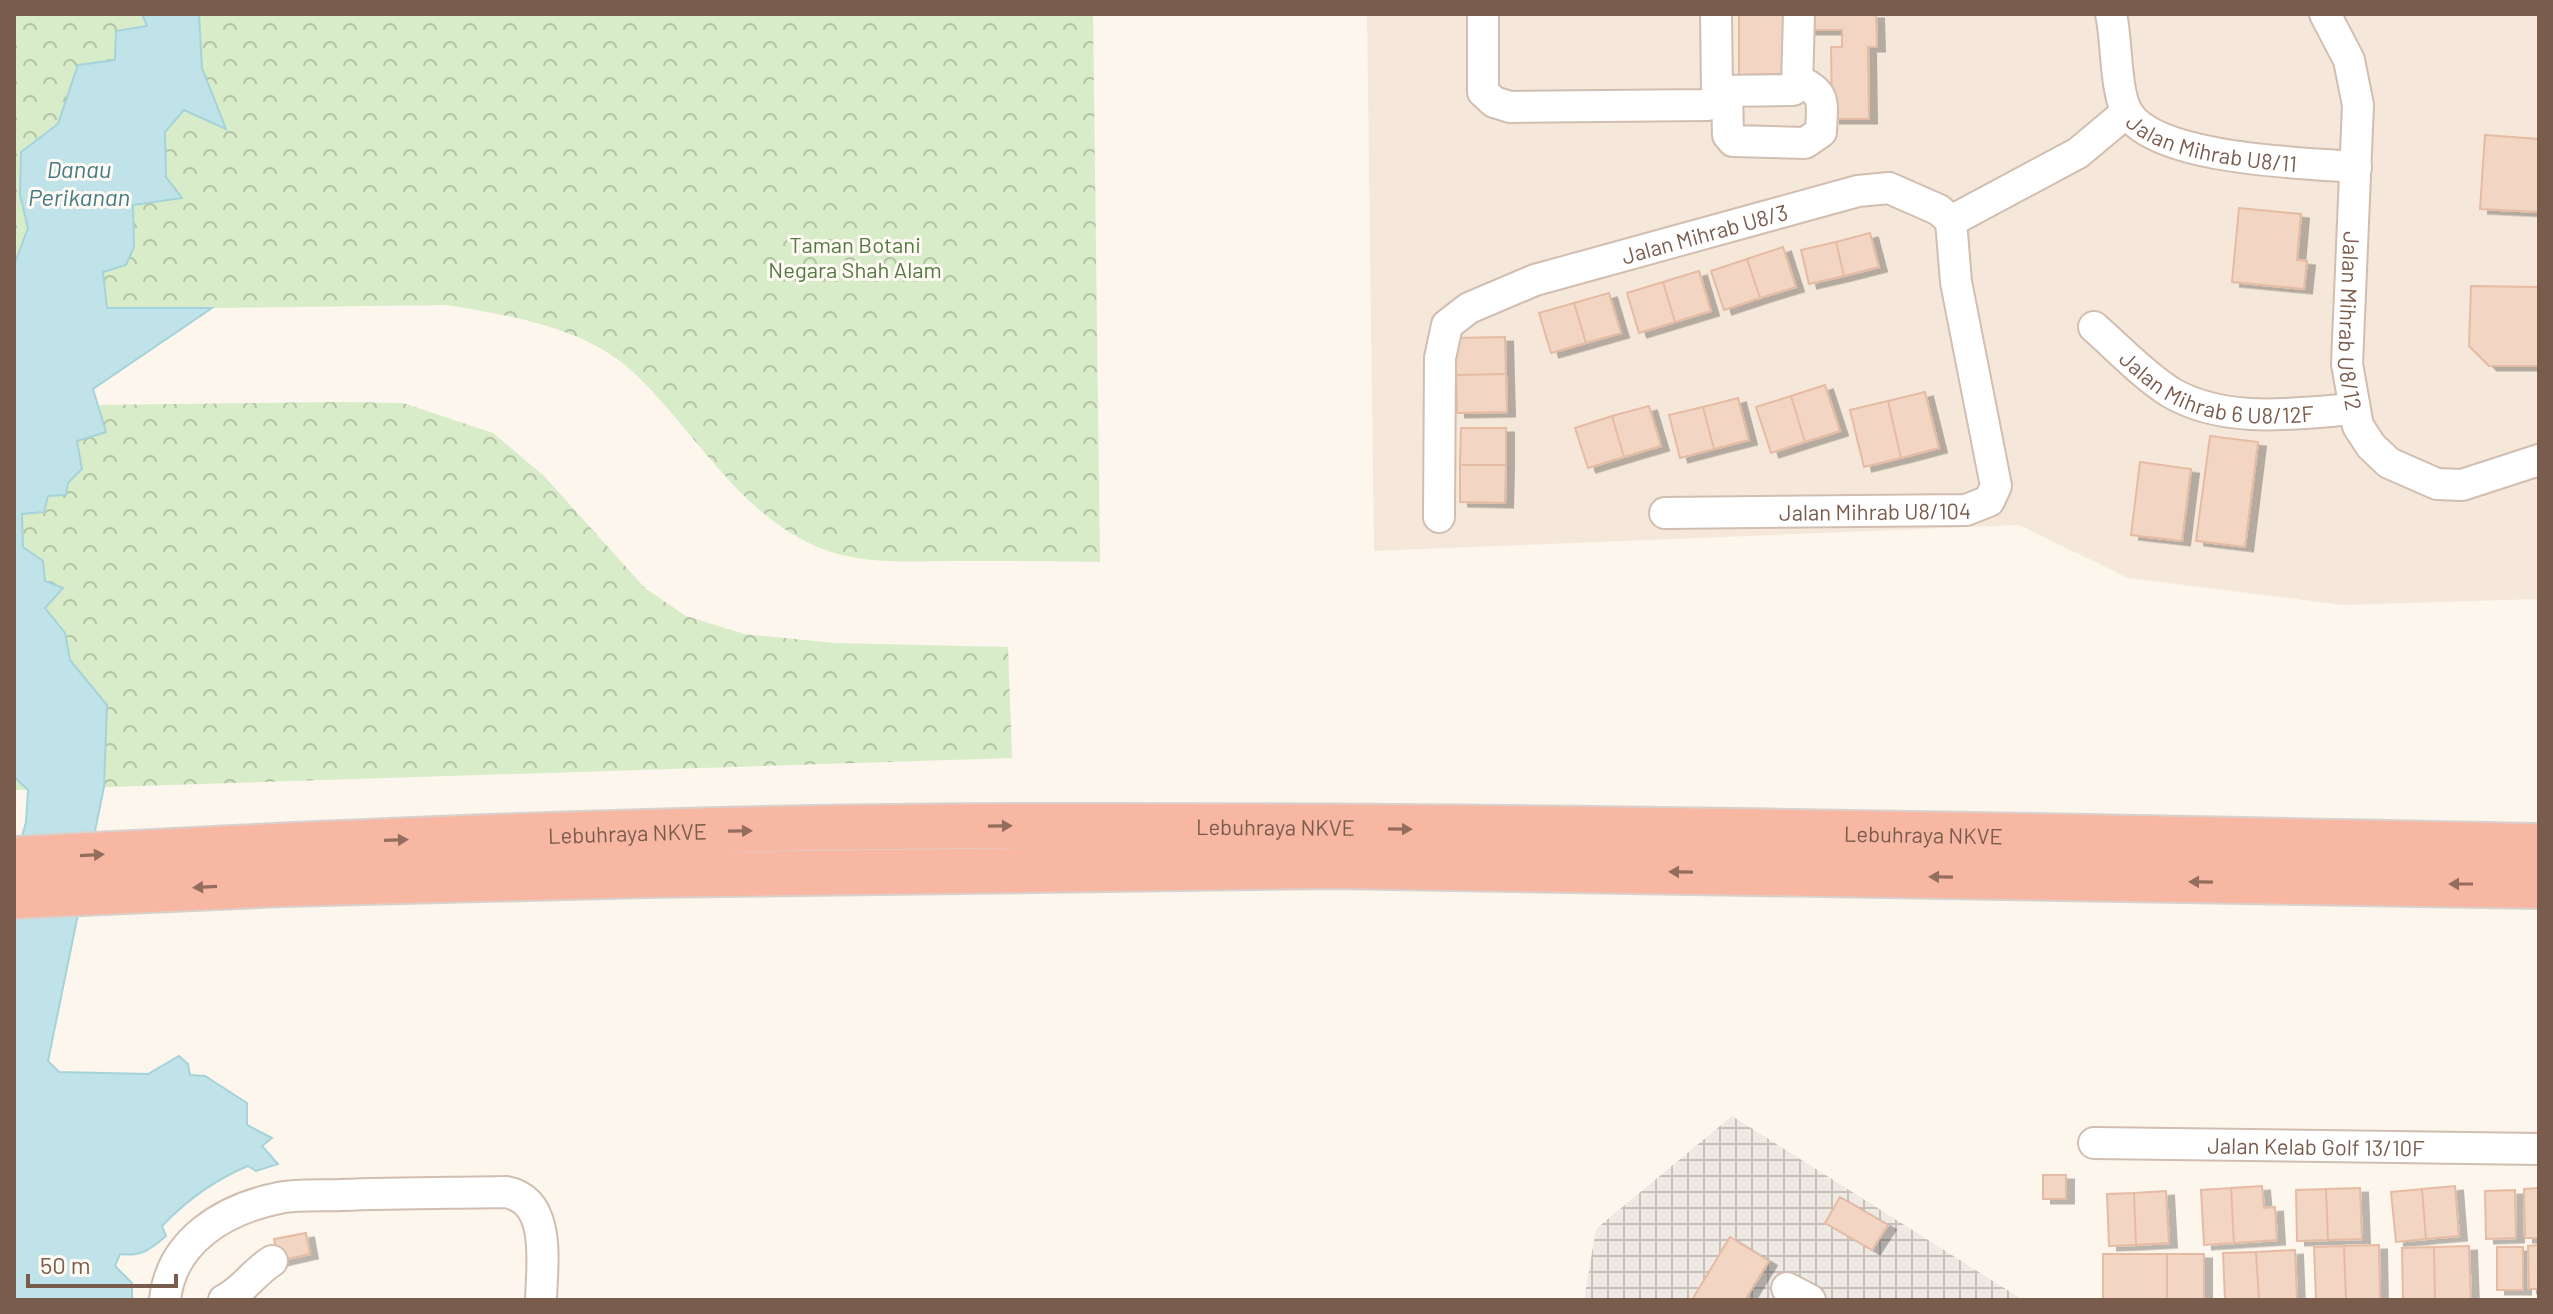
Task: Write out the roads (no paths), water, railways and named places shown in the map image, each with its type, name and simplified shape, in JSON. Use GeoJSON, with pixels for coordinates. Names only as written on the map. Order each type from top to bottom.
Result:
{"type":"FeatureCollection","features":[{"type":"Feature","properties":{"kind":"highway","name":"Lebuhraya NKVE"},"geometry":{"type":"LineString","coordinates":[[14,859],[318,843],[1054,826],[2539,846]]}},
{"type":"Feature","properties":{"kind":"highway","name":"Lebuhraya NKVE"},"geometry":{"type":"LineString","coordinates":[[14,896],[283,884],[645,875],[1335,866],[2539,886]]}},
{"type":"Feature","properties":{"kind":"street"},"geometry":{"type":"LineString","coordinates":[[1483,14],[1482,86],[1488,97],[1502,105],[1702,106],[1713,102],[1722,91],[1793,90],[1799,81],[1799,14]]}},
{"type":"Feature","properties":{"kind":"street"},"geometry":{"type":"LineString","coordinates":[[1716,14],[1722,91],[1728,135],[1733,141],[1805,143],[1821,132],[1821,97],[1816,89],[1799,81]]}},
{"type":"Feature","properties":{"kind":"street","name":"Jalan Mihrab U8/11"},"geometry":{"type":"LineString","coordinates":[[2111,14],[2127,112],[2136,122],[2155,133],[2225,157],[2356,167]]}},
{"type":"Feature","properties":{"kind":"street","name":"Jalan Mihrab U8/12"},"geometry":{"type":"LineString","coordinates":[[2325,14],[2349,60],[2355,82],[2356,167],[2348,339],[2353,409],[2363,435],[2380,456],[2402,472],[2427,482],[2462,485],[2539,460]]}},
{"type":"Feature","properties":{"kind":"street"},"geometry":{"type":"LineString","coordinates":[[1951,221],[2078,153],[2127,112]]}},
{"type":"Feature","properties":{"kind":"street","name":"Jalan Mihrab U8/3"},"geometry":{"type":"LineString","coordinates":[[1439,517],[1440,358],[1447,325],[1469,308],[1535,280],[1858,191],[1889,188],[1939,210],[1951,221]]}},
{"type":"Feature","properties":{"kind":"street","name":"Jalan Mihrab U8/104"},"geometry":{"type":"LineString","coordinates":[[1665,513],[1966,510],[1989,501],[1996,486],[1956,282],[1951,221]]}},
{"type":"Feature","properties":{"kind":"street","name":"Jalan Mihrab 6 U8/12F"},"geometry":{"type":"LineString","coordinates":[[2094,327],[2167,390],[2196,405],[2257,414],[2353,409]]}},
{"type":"Feature","properties":{"kind":"street","name":"Jalan Kelab Golf 13/10F"},"geometry":{"type":"LineString","coordinates":[[2094,1143],[2539,1149]]}},
{"type":"Feature","properties":{"kind":"street"},"geometry":{"type":"LineString","coordinates":[[165,1300],[170,1271],[179,1253],[204,1230],[243,1209],[281,1198],[506,1192],[523,1195],[535,1209],[542,1256],[541,1300]]}},
{"type":"Feature","properties":{"kind":"street"},"geometry":{"type":"LineString","coordinates":[[224,1300],[238,1294],[253,1273],[272,1261]]}},
{"type":"Feature","properties":{"kind":"water","name":"Danau Perikanan"},"geometry":{"type":"Polygon","coordinates":[[[142,14],[199,14],[202,68],[226,129],[184,110],[165,132],[166,177],[182,198],[133,205],[134,247],[126,265],[103,272],[107,308],[212,308],[93,389],[106,432],[77,441],[82,469],[68,483],[66,495],[48,496],[44,512],[22,514],[23,547],[43,561],[45,581],[63,588],[45,608],[65,633],[70,660],[107,705],[104,787],[48,1061],[59,1072],[148,1074],[179,1056],[188,1064],[190,1075],[205,1076],[247,1103],[247,1125],[272,1138],[262,1146],[278,1164],[256,1171],[248,1166],[224,1178],[191,1199],[171,1217],[162,1226],[166,1236],[155,1245],[140,1253],[120,1254],[115,1266],[132,1283],[132,1300],[14,1300],[14,865],[26,822],[28,790],[14,777],[14,295],[15,263],[28,228],[20,195],[21,152],[58,124],[78,65],[115,60],[116,31],[147,26],[142,14]]]}},
{"type":"Feature","properties":{"kind":"park label","name":"Taman Botani Negara Shah Alam"},"geometry":{"type":"Point","coordinates":[855,256]}}]}
